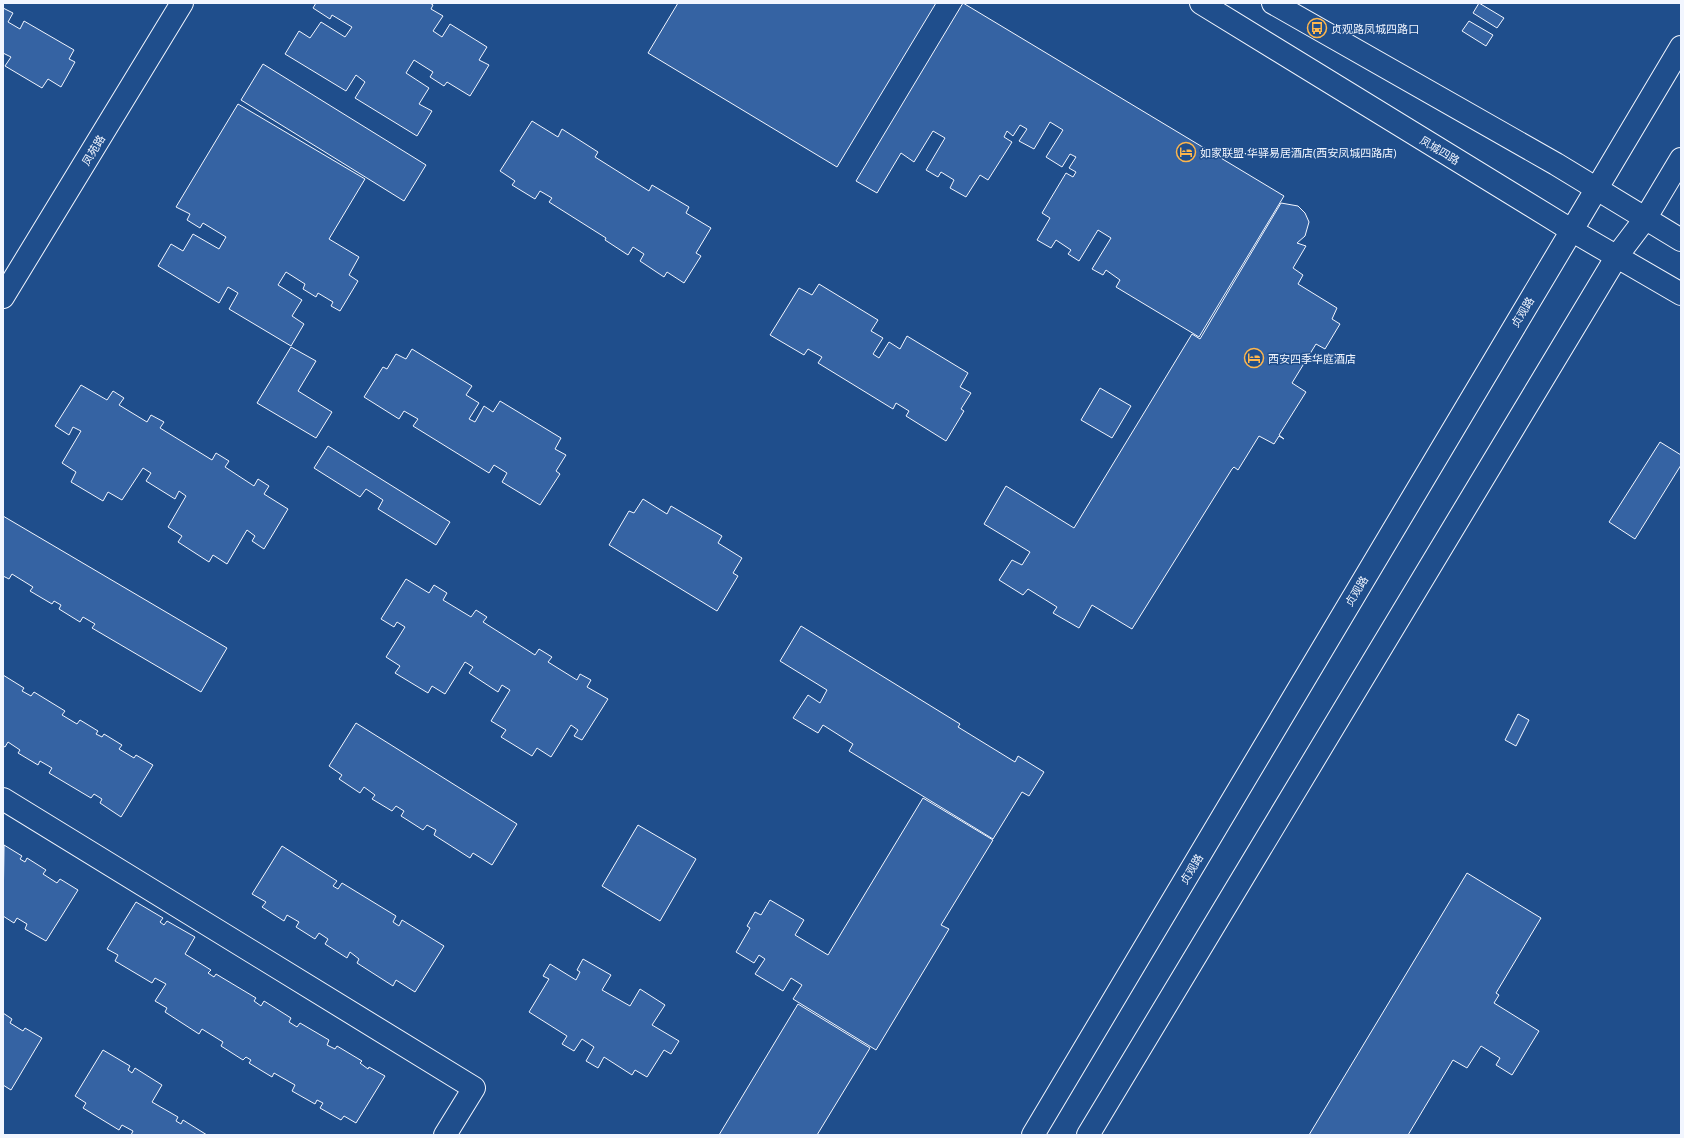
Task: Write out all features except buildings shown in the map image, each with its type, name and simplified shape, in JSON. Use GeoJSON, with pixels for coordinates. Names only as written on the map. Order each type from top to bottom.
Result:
{"type":"FeatureCollection","features":[{"type":"Feature","properties":{"kind":"main road","name":"凤苑路"},"geometry":{"type":"LineString","coordinates":[[4,294],[182,3]]}},
{"type":"Feature","properties":{"kind":"main road","name":"凤城四路"},"geometry":{"type":"LineString","coordinates":[[1201,3],[1571,230],[1681,294]]}},
{"type":"Feature","properties":{"kind":"main road"},"geometry":{"type":"LineString","coordinates":[[1273,3],[1597,189],[1681,240]]}},
{"type":"Feature","properties":{"kind":"main road","name":"贞观路"},"geometry":{"type":"LineString","coordinates":[[1033,1135],[1681,47]]}},
{"type":"Feature","properties":{"kind":"main road"},"geometry":{"type":"LineString","coordinates":[[1088,1135],[1618,256],[1645,219],[1681,159]]}},
{"type":"Feature","properties":{"kind":"main road"},"geometry":{"type":"LineString","coordinates":[[3,799],[474,1088],[445,1135]]}},
{"type":"Feature","properties":{"kind":"place","name":"贞观路凤城四路口"},"geometry":{"type":"Point","coordinates":[1317,28]}},
{"type":"Feature","properties":{"kind":"place","name":"如家联盟·华驿易居酒店(西安凤城四路店)"},"geometry":{"type":"Point","coordinates":[1186,152]}},
{"type":"Feature","properties":{"kind":"place","name":"西安四季华庭酒店"},"geometry":{"type":"Point","coordinates":[1254,358]}}]}
